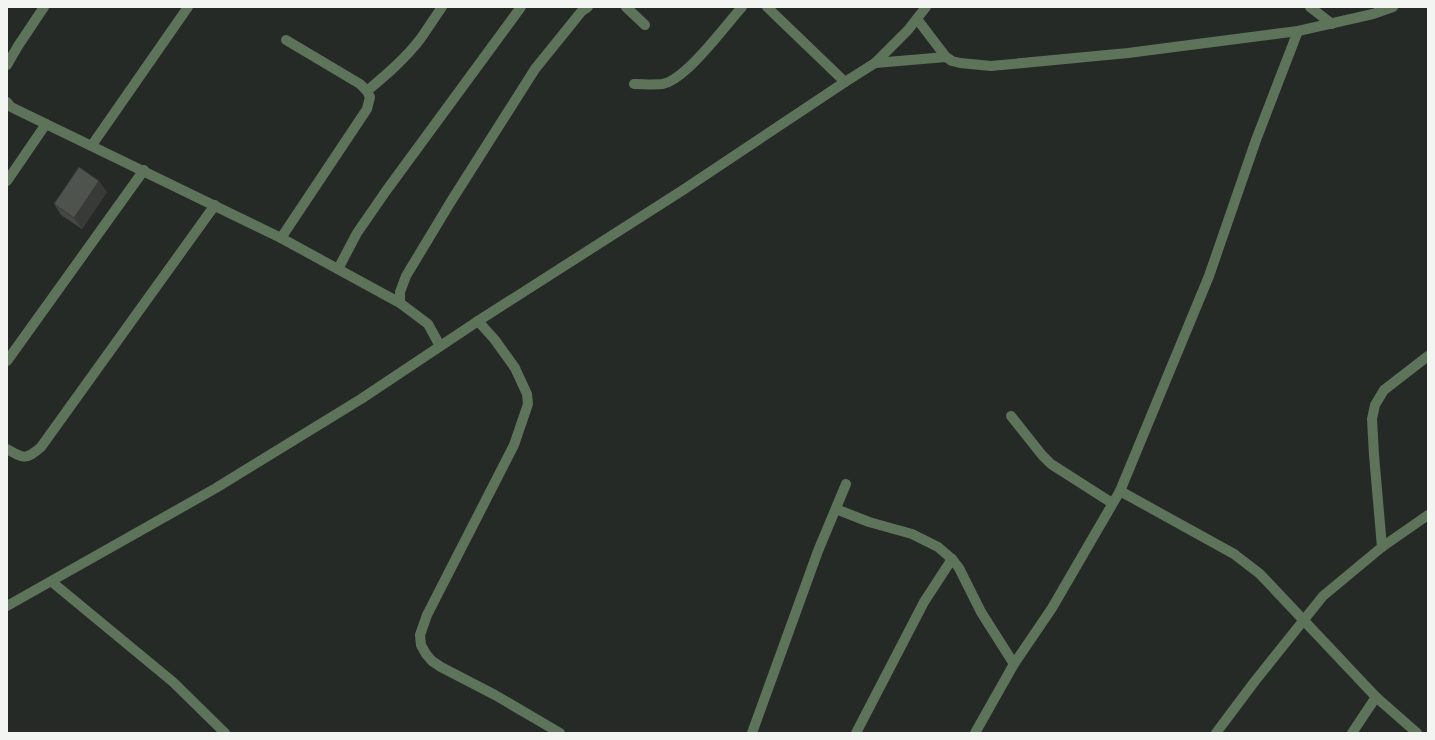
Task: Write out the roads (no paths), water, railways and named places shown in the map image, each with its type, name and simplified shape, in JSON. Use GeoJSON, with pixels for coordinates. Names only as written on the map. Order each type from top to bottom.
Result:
{"type":"FeatureCollection","features":[{"type":"Feature","properties":{"kind":"street"},"geometry":{"type":"LineString","coordinates":[[7,65],[44,7]]}},
{"type":"Feature","properties":{"kind":"street"},"geometry":{"type":"LineString","coordinates":[[92,146],[188,7]]}},
{"type":"Feature","properties":{"kind":"street"},"geometry":{"type":"LineString","coordinates":[[367,91],[409,52],[442,7]]}},
{"type":"Feature","properties":{"kind":"street"},"geometry":{"type":"LineString","coordinates":[[338,269],[357,233],[386,191],[521,7]]}},
{"type":"Feature","properties":{"kind":"street"},"geometry":{"type":"LineString","coordinates":[[400,303],[400,292],[406,276],[534,69],[581,12],[588,7]]}},
{"type":"Feature","properties":{"kind":"street"},"geometry":{"type":"LineString","coordinates":[[626,7],[645,25]]}},
{"type":"Feature","properties":{"kind":"street"},"geometry":{"type":"LineString","coordinates":[[634,84],[663,84],[678,77],[690,66],[742,7]]}},
{"type":"Feature","properties":{"kind":"street"},"geometry":{"type":"LineString","coordinates":[[767,7],[845,82]]}},
{"type":"Feature","properties":{"kind":"street"},"geometry":{"type":"LineString","coordinates":[[7,606],[52,582],[216,488],[361,399],[478,321],[684,190],[845,82],[876,63],[917,19],[926,7]]}},
{"type":"Feature","properties":{"kind":"street"},"geometry":{"type":"LineString","coordinates":[[1310,7],[1332,24]]}},
{"type":"Feature","properties":{"kind":"street"},"geometry":{"type":"LineString","coordinates":[[917,19],[946,57],[960,63],[990,66],[1128,53],[1298,31],[1373,14],[1393,7]]}},
{"type":"Feature","properties":{"kind":"street"},"geometry":{"type":"LineString","coordinates":[[975,733],[1014,664],[1052,608],[1120,492],[1209,276],[1256,140],[1298,31]]}},
{"type":"Feature","properties":{"kind":"street"},"geometry":{"type":"LineString","coordinates":[[281,238],[367,109],[370,97],[367,91],[360,84],[286,40]]}},
{"type":"Feature","properties":{"kind":"street"},"geometry":{"type":"LineString","coordinates":[[876,63],[946,57]]}},
{"type":"Feature","properties":{"kind":"street"},"geometry":{"type":"LineString","coordinates":[[7,102],[11,106],[46,124],[144,170],[281,238],[400,303],[428,324],[440,346]]}},
{"type":"Feature","properties":{"kind":"street"},"geometry":{"type":"LineString","coordinates":[[7,181],[46,124]]}},
{"type":"Feature","properties":{"kind":"street"},"geometry":{"type":"LineString","coordinates":[[7,361],[144,170]]}},
{"type":"Feature","properties":{"kind":"street"},"geometry":{"type":"LineString","coordinates":[[7,449],[17,455],[25,457],[32,455],[41,447],[215,205]]}},
{"type":"Feature","properties":{"kind":"street"},"geometry":{"type":"LineString","coordinates":[[478,321],[495,340],[515,368],[527,394],[528,404],[514,446],[427,615],[420,634],[421,645],[426,654],[441,667],[495,695],[560,733]]}},
{"type":"Feature","properties":{"kind":"street"},"geometry":{"type":"LineString","coordinates":[[1382,547],[1372,419],[1375,405],[1384,390],[1428,356]]}},
{"type":"Feature","properties":{"kind":"street"},"geometry":{"type":"LineString","coordinates":[[1011,416],[1051,464],[1112,504]]}},
{"type":"Feature","properties":{"kind":"street"},"geometry":{"type":"LineString","coordinates":[[752,733],[818,551],[846,484]]}},
{"type":"Feature","properties":{"kind":"street"},"geometry":{"type":"LineString","coordinates":[[1120,492],[1234,554],[1260,574],[1376,697],[1417,733]]}},
{"type":"Feature","properties":{"kind":"street"},"geometry":{"type":"LineString","coordinates":[[836,509],[869,522],[912,534],[938,547],[952,559],[959,568],[981,612],[1014,664]]}},
{"type":"Feature","properties":{"kind":"street"},"geometry":{"type":"LineString","coordinates":[[1216,733],[1323,596],[1382,547],[1428,515]]}},
{"type":"Feature","properties":{"kind":"street"},"geometry":{"type":"LineString","coordinates":[[856,733],[924,602],[952,559]]}},
{"type":"Feature","properties":{"kind":"street"},"geometry":{"type":"LineString","coordinates":[[52,582],[173,682],[225,733]]}},
{"type":"Feature","properties":{"kind":"street"},"geometry":{"type":"LineString","coordinates":[[1352,733],[1376,697]]}}]}
